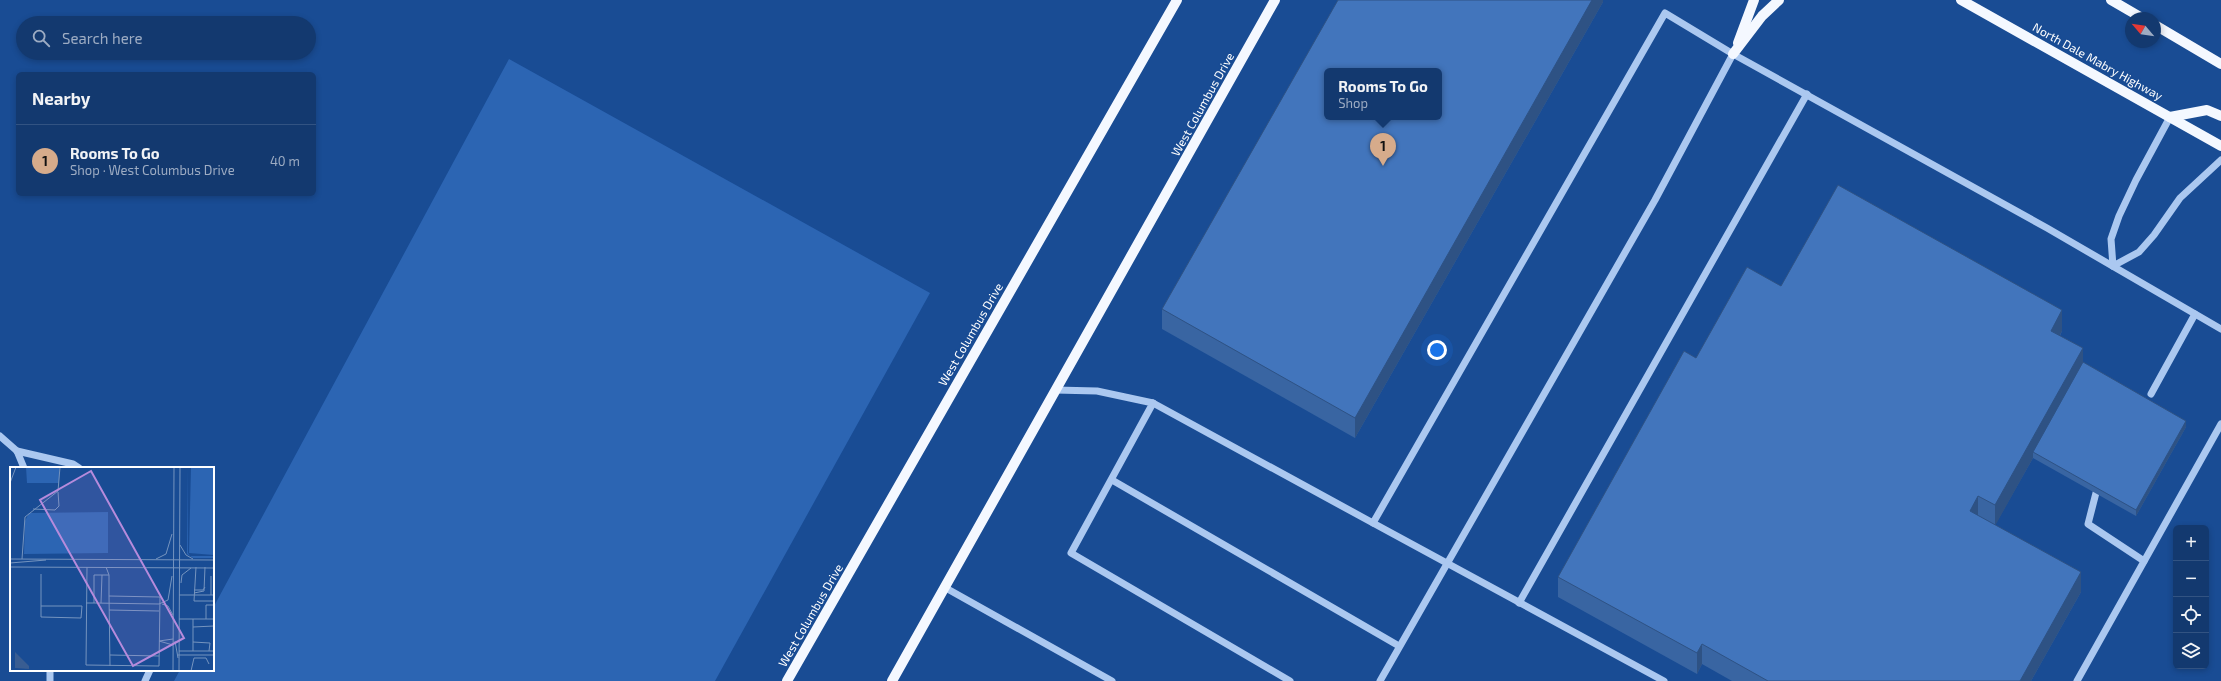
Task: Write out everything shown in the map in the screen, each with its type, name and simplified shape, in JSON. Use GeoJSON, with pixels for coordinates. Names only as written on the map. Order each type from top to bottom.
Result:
{"type":"FeatureCollection","features":[{"type":"Feature","properties":{"kind":"main road","name":"West Columbus Drive"},"geometry":{"type":"LineString","coordinates":[[787,681],[1177,0]]}},
{"type":"Feature","properties":{"kind":"main road","name":"West Columbus Drive"},"geometry":{"type":"LineString","coordinates":[[892,681],[1276,0]]}},
{"type":"Feature","properties":{"kind":"main road"},"geometry":{"type":"LineString","coordinates":[[1733,54],[1754,0]]}},
{"type":"Feature","properties":{"kind":"main road"},"geometry":{"type":"LineString","coordinates":[[1733,54],[1762,16],[1779,0]]}},
{"type":"Feature","properties":{"kind":"main road","name":"North Dale Mabry Highway"},"geometry":{"type":"LineString","coordinates":[[1962,0],[2221,146]]}},
{"type":"Feature","properties":{"kind":"main road"},"geometry":{"type":"LineString","coordinates":[[2111,0],[2132,12]]}},
{"type":"Feature","properties":{"kind":"main road"},"geometry":{"type":"LineString","coordinates":[[2161,29],[2221,64]]}},
{"type":"Feature","properties":{"kind":"main road"},"geometry":{"type":"LineString","coordinates":[[2170,117],[2207,110],[2221,116]]}},
{"type":"Feature","properties":{"kind":"street"},"geometry":{"type":"LineString","coordinates":[[1373,523],[1665,13],[1733,54],[2113,266],[2221,329]]}},
{"type":"Feature","properties":{"kind":"street"},"geometry":{"type":"LineString","coordinates":[[1380,681],[1655,200],[1733,54]]}},
{"type":"Feature","properties":{"kind":"street"},"geometry":{"type":"LineString","coordinates":[[1520,603],[1807,94]]}},
{"type":"Feature","properties":{"kind":"street"},"geometry":{"type":"LineString","coordinates":[[2113,266],[2111,239],[2119,216],[2136,180],[2170,117]]}},
{"type":"Feature","properties":{"kind":"street"},"geometry":{"type":"LineString","coordinates":[[2113,266],[2139,252],[2154,235],[2180,198],[2221,160]]}},
{"type":"Feature","properties":{"kind":"street"},"geometry":{"type":"LineString","coordinates":[[2151,394],[2195,314]]}},
{"type":"Feature","properties":{"kind":"street"},"geometry":{"type":"LineString","coordinates":[[1055,390],[1097,390],[1153,403],[1664,681]]}},
{"type":"Feature","properties":{"kind":"street"},"geometry":{"type":"LineString","coordinates":[[1153,403],[1071,553],[1290,681]]}},
{"type":"Feature","properties":{"kind":"street"},"geometry":{"type":"LineString","coordinates":[[2077,681],[2221,424]]}},
{"type":"Feature","properties":{"kind":"street"},"geometry":{"type":"LineString","coordinates":[[0,436],[17,451],[24,467]]}},
{"type":"Feature","properties":{"kind":"street"},"geometry":{"type":"LineString","coordinates":[[17,451],[74,464],[78,467]]}},
{"type":"Feature","properties":{"kind":"street"},"geometry":{"type":"LineString","coordinates":[[1112,480],[1399,646]]}},
{"type":"Feature","properties":{"kind":"street"},"geometry":{"type":"LineString","coordinates":[[2098,483],[2088,524],[2144,561]]}},
{"type":"Feature","properties":{"kind":"street"},"geometry":{"type":"LineString","coordinates":[[944,587],[1112,681]]}},
{"type":"Feature","properties":{"kind":"street"},"geometry":{"type":"LineString","coordinates":[[145,681],[150,671]]}},
{"type":"Feature","properties":{"kind":"shaded area"},"geometry":{"type":"Polygon","coordinates":[[[509,59],[930,293],[715,681],[174,681],[179,671],[214,671],[214,606],[509,59]]]}},
{"type":"Feature","properties":{"kind":"building"},"geometry":{"type":"Polygon","coordinates":[[[1338,0],[1592,0],[1355,418],[1162,309],[1338,0]]]}},
{"type":"Feature","properties":{"kind":"building"},"geometry":{"type":"Polygon","coordinates":[[[1838,185],[2062,310],[2051,331],[2083,348],[1995,505],[1978,496],[1970,511],[2081,572],[2020,681],[1768,681],[1702,644],[1697,653],[1558,577],[1684,351],[1696,358],[1747,267],[1781,286],[1838,185]]]}},
{"type":"Feature","properties":{"kind":"building"},"geometry":{"type":"Polygon","coordinates":[[[2083,362],[2186,421],[2136,510],[2033,452],[2083,362]]]}},
{"type":"Feature","properties":{"kind":"place","name":"Rooms To Go"},"geometry":{"type":"Point","coordinates":[1383,166]}}]}
